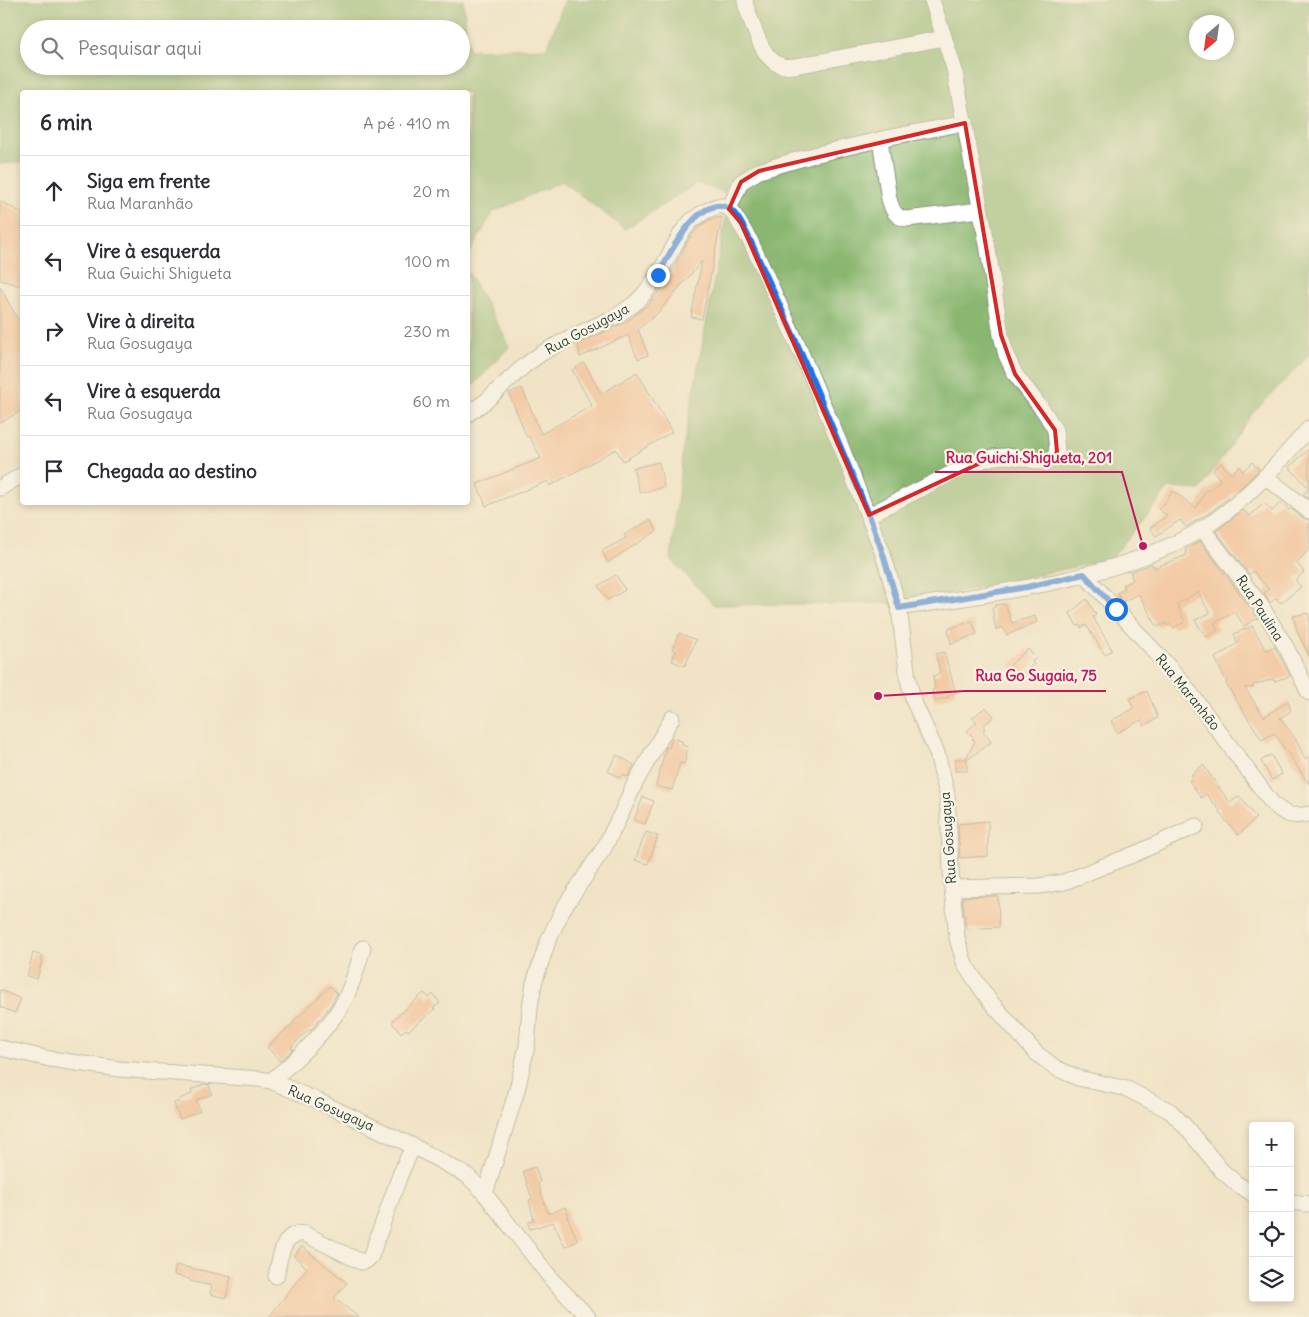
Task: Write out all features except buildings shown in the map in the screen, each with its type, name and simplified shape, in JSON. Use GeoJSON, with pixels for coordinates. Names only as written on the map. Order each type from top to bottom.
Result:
{"type":"FeatureCollection","features":[{"type":"Feature","properties":{"kind":"street"},"geometry":{"type":"LineString","coordinates":[[745,0],[767,56],[783,66],[795,66],[944,38]]}},
{"type":"Feature","properties":{"kind":"street"},"geometry":{"type":"LineString","coordinates":[[869,515],[970,464],[993,457],[1006,456],[1047,462],[1057,452],[1055,430],[1045,413],[1016,374],[1006,355],[954,68],[932,0]]}},
{"type":"Feature","properties":{"kind":"street"},"geometry":{"type":"LineString","coordinates":[[729,209],[741,182],[759,171],[788,161],[965,123]]}},
{"type":"Feature","properties":{"kind":"street"},"geometry":{"type":"LineString","coordinates":[[880,140],[889,199],[897,216],[907,219],[980,210]]}},
{"type":"Feature","properties":{"kind":"street","name":"Rua Gosugaya"},"geometry":{"type":"LineString","coordinates":[[470,413],[486,402],[524,366],[542,353],[568,338],[615,317],[634,304],[645,293],[682,232],[691,221],[717,206],[725,206],[732,211],[741,223],[755,251],[796,341],[869,515],[883,554],[899,608],[908,679],[914,702],[937,753],[947,794],[952,888],[957,938],[965,965],[989,1000],[1036,1053],[1056,1068],[1078,1078],[1127,1089],[1170,1111],[1184,1125],[1222,1172],[1249,1191]]}},
{"type":"Feature","properties":{"kind":"street"},"geometry":{"type":"LineString","coordinates":[[899,608],[1027,587],[1084,574],[1127,562],[1170,546],[1202,528],[1227,510],[1266,477],[1309,428]]}},
{"type":"Feature","properties":{"kind":"street"},"geometry":{"type":"LineString","coordinates":[[0,488],[20,476]]}},
{"type":"Feature","properties":{"kind":"street"},"geometry":{"type":"LineString","coordinates":[[1266,477],[1309,511]]}},
{"type":"Feature","properties":{"kind":"street","name":"Rua Paulina"},"geometry":{"type":"LineString","coordinates":[[1202,528],[1260,604],[1286,647],[1309,693]]}},
{"type":"Feature","properties":{"kind":"street","name":"Rua Maranhão"},"geometry":{"type":"LineString","coordinates":[[1084,574],[1180,679],[1272,803],[1287,814],[1296,816],[1309,814]]}},
{"type":"Feature","properties":{"kind":"street"},"geometry":{"type":"LineString","coordinates":[[485,1194],[517,1090],[527,1046],[534,983],[548,941],[563,909],[609,839],[635,783],[672,718]]}},
{"type":"Feature","properties":{"kind":"street"},"geometry":{"type":"LineString","coordinates":[[952,888],[1039,886],[1064,882],[1137,853],[1196,826]]}},
{"type":"Feature","properties":{"kind":"street"},"geometry":{"type":"LineString","coordinates":[[270,1082],[295,1061],[338,1011],[346,998],[364,948]]}},
{"type":"Feature","properties":{"kind":"street","name":"Rua Gosugaya"},"geometry":{"type":"LineString","coordinates":[[0,1048],[119,1069],[224,1075],[270,1082],[318,1101],[413,1146],[468,1176],[485,1194],[553,1281],[588,1317]]}},
{"type":"Feature","properties":{"kind":"street"},"geometry":{"type":"LineString","coordinates":[[276,1276],[284,1245],[293,1235],[298,1233],[305,1234],[361,1262],[371,1256],[400,1175],[413,1146]]}},
{"type":"Feature","properties":{"kind":"street"},"geometry":{"type":"LineString","coordinates":[[1294,1202],[1309,1204]]}},
{"type":"Feature","properties":{"kind":"highlighted area"},"geometry":{"type":"Polygon","coordinates":[[[965,123],[1001,335],[1015,374],[1055,430],[1057,452],[1053,458],[1039,462],[993,457],[869,515],[741,223],[729,209],[741,182],[759,171],[965,123]]]}},
{"type":"Feature","properties":{"kind":"green space"},"geometry":{"type":"Polygon","coordinates":[[[0,0],[463,0],[465,20],[20,20],[20,75],[470,75],[470,50],[547,48],[565,0],[1309,0],[1309,355],[1252,414],[1200,490],[1169,488],[1111,559],[907,603],[714,605],[671,559],[683,449],[730,194],[697,183],[625,229],[562,181],[493,212],[470,252],[470,90],[20,90],[20,162],[0,164],[0,0]]]}},
{"type":"Feature","properties":{"kind":"green space"},"geometry":{"type":"Polygon","coordinates":[[[470,276],[510,346],[470,389],[470,276]]]}},
{"type":"Feature","properties":{"kind":"place","name":"Rua Guichi Shigueta, 201"},"geometry":{"type":"Point","coordinates":[1143,546]}},
{"type":"Feature","properties":{"kind":"place","name":"Rua Go Sugaia, 75"},"geometry":{"type":"Point","coordinates":[878,696]}},
{"type":"Feature","properties":{"kind":"route"},"geometry":{"type":"LineString","coordinates":[[658,275],[682,232],[691,221],[717,206],[725,206],[732,211],[751,242],[841,446],[883,554],[899,608],[1027,587],[1084,574],[1116,609]]}}]}
